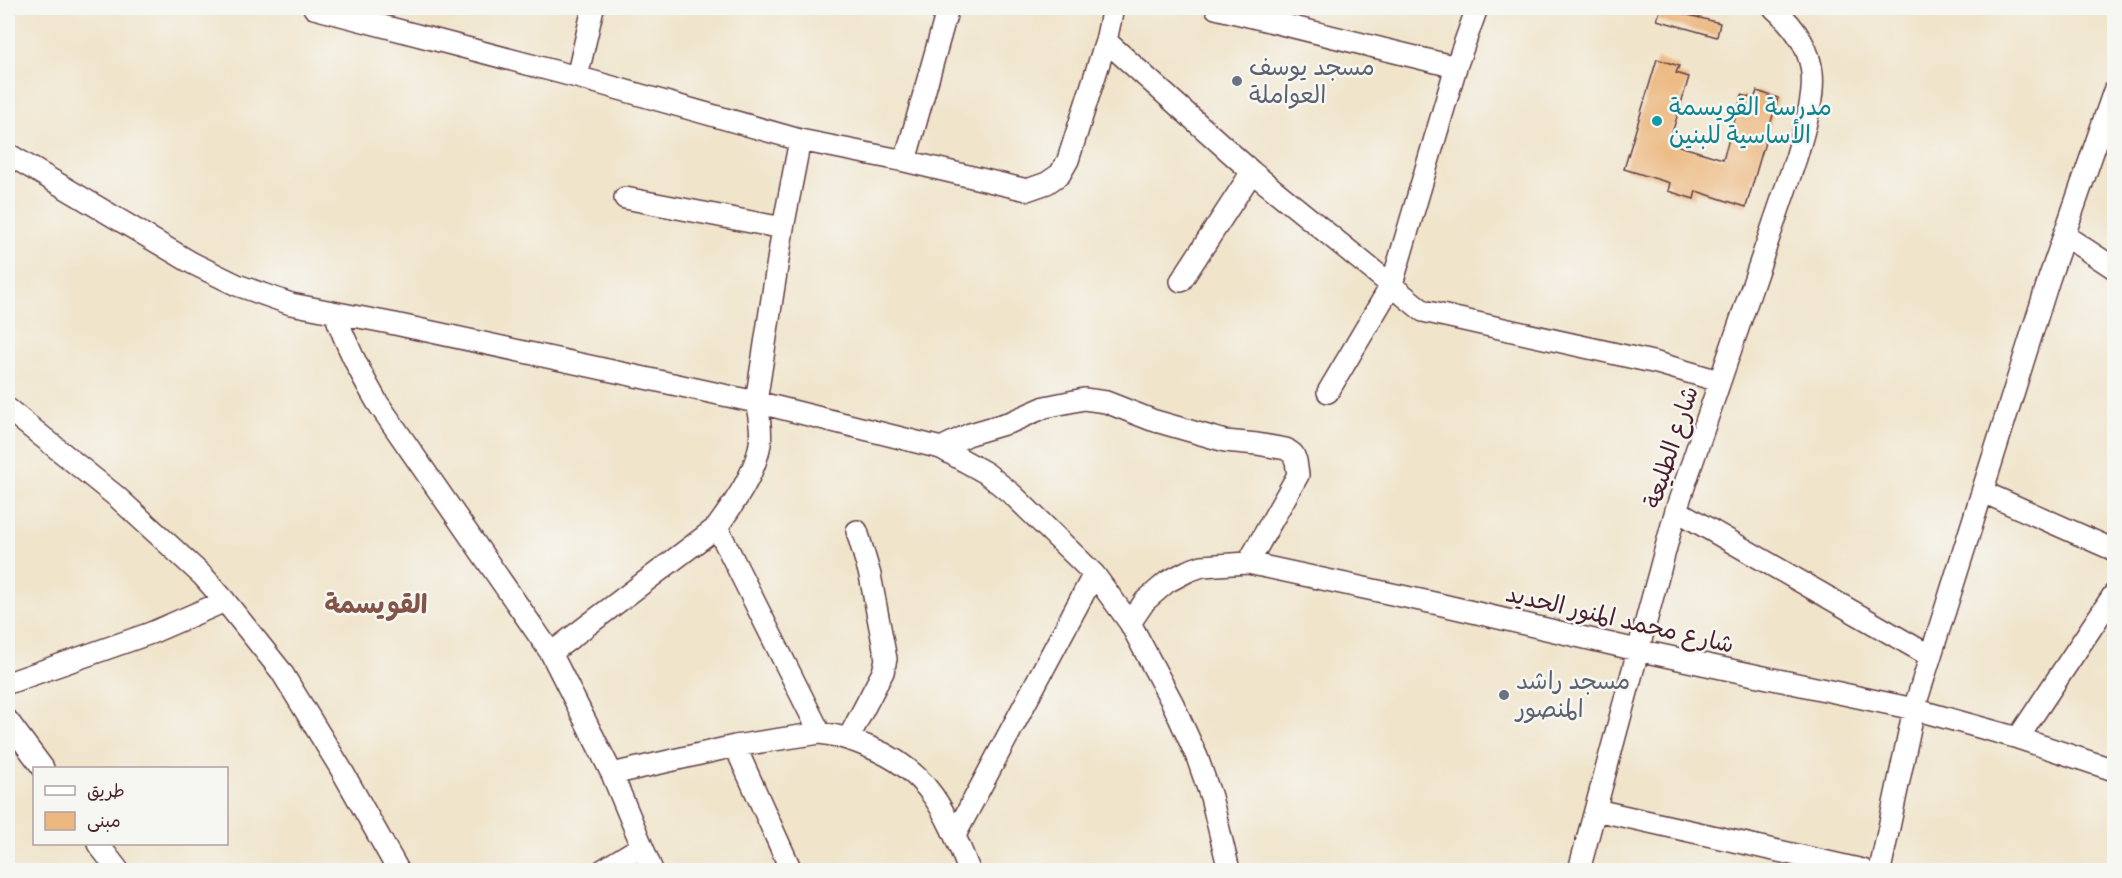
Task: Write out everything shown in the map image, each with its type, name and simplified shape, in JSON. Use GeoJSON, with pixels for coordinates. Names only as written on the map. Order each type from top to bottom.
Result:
{"type":"FeatureCollection","features":[{"type":"Feature","properties":{"kind":"street"},"geometry":{"type":"LineString","coordinates":[[314,8],[577,77],[800,140],[905,161],[1027,190],[1047,183],[1060,174],[1068,160],[1106,41],[1113,8]]}},
{"type":"Feature","properties":{"kind":"street"},"geometry":{"type":"LineString","coordinates":[[577,77],[593,8]]}},
{"type":"Feature","properties":{"kind":"street"},"geometry":{"type":"LineString","coordinates":[[905,161],[948,8]]}},
{"type":"Feature","properties":{"kind":"street"},"geometry":{"type":"LineString","coordinates":[[1216,8],[1456,67]]}},
{"type":"Feature","properties":{"kind":"street"},"geometry":{"type":"LineString","coordinates":[[1328,392],[1392,284],[1456,67],[1477,8]]}},
{"type":"Feature","properties":{"kind":"street","name":"شارع الطليعة"},"geometry":{"type":"LineString","coordinates":[[1579,870],[1637,650],[1677,510],[1796,158],[1812,100],[1812,69],[1805,44],[1786,19],[1774,8]]}},
{"type":"Feature","properties":{"kind":"street"},"geometry":{"type":"LineString","coordinates":[[1106,41],[1252,172],[1423,311],[1657,363],[1719,381]]}},
{"type":"Feature","properties":{"kind":"street"},"geometry":{"type":"LineString","coordinates":[[1880,870],[1914,709],[2064,235],[2115,91]]}},
{"type":"Feature","properties":{"kind":"street"},"geometry":{"type":"LineString","coordinates":[[551,653],[717,527],[736,501],[752,469],[760,444],[760,422],[756,402],[783,228],[800,140]]}},
{"type":"Feature","properties":{"kind":"street"},"geometry":{"type":"LineString","coordinates":[[8,154],[192,263],[237,285],[291,304],[395,324],[756,402],[941,448],[986,473],[1013,495],[1094,574],[1130,623],[1173,704],[1197,757],[1211,797],[1229,870]]}},
{"type":"Feature","properties":{"kind":"street"},"geometry":{"type":"LineString","coordinates":[[1181,281],[1252,172]]}},
{"type":"Feature","properties":{"kind":"street"},"geometry":{"type":"LineString","coordinates":[[625,198],[783,228]]}},
{"type":"Feature","properties":{"kind":"street"},"geometry":{"type":"LineString","coordinates":[[2064,235],[2115,268]]}},
{"type":"Feature","properties":{"kind":"street"},"geometry":{"type":"LineString","coordinates":[[335,313],[355,363],[377,402],[551,653],[612,774],[652,870]]}},
{"type":"Feature","properties":{"kind":"street"},"geometry":{"type":"LineString","coordinates":[[941,448],[970,434],[1011,422],[1045,407],[1084,399],[1106,402],[1152,420],[1226,441],[1286,449],[1293,454],[1298,475],[1248,563]]}},
{"type":"Feature","properties":{"kind":"street"},"geometry":{"type":"LineString","coordinates":[[8,409],[117,497],[203,576],[225,601],[281,671],[341,769],[398,870]]}},
{"type":"Feature","properties":{"kind":"street"},"geometry":{"type":"LineString","coordinates":[[1983,492],[2115,550]]}},
{"type":"Feature","properties":{"kind":"street"},"geometry":{"type":"LineString","coordinates":[[1677,510],[1930,656]]}},
{"type":"Feature","properties":{"kind":"street"},"geometry":{"type":"LineString","coordinates":[[717,527],[820,733]]}},
{"type":"Feature","properties":{"kind":"street"},"geometry":{"type":"LineString","coordinates":[[848,739],[883,672],[886,659],[870,575],[856,531]]}},
{"type":"Feature","properties":{"kind":"street","name":"شارع محمد المنور الحديد"},"geometry":{"type":"LineString","coordinates":[[1130,623],[1145,601],[1167,582],[1202,566],[1248,563],[1914,709],[2018,738],[2115,770]]}},
{"type":"Feature","properties":{"kind":"street"},"geometry":{"type":"LineString","coordinates":[[955,835],[1094,574]]}},
{"type":"Feature","properties":{"kind":"street"},"geometry":{"type":"LineString","coordinates":[[2018,738],[2115,594]]}},
{"type":"Feature","properties":{"kind":"street"},"geometry":{"type":"LineString","coordinates":[[8,683],[151,633],[225,601]]}},
{"type":"Feature","properties":{"kind":"street"},"geometry":{"type":"LineString","coordinates":[[8,721],[42,767]]}},
{"type":"Feature","properties":{"kind":"street"},"geometry":{"type":"LineString","coordinates":[[612,774],[735,746],[820,733],[848,739],[886,754],[904,765],[930,790],[955,835],[969,870]]}},
{"type":"Feature","properties":{"kind":"street"},"geometry":{"type":"LineString","coordinates":[[735,746],[791,870]]}},
{"type":"Feature","properties":{"kind":"street"},"geometry":{"type":"LineString","coordinates":[[1596,810],[1863,870]]}},
{"type":"Feature","properties":{"kind":"street"},"geometry":{"type":"LineString","coordinates":[[99,845],[118,870]]}},
{"type":"Feature","properties":{"kind":"street"},"geometry":{"type":"LineString","coordinates":[[603,870],[642,846]]}},
{"type":"Feature","properties":{"kind":"building"},"geometry":{"type":"Polygon","coordinates":[[[1661,8],[1720,23],[1717,37],[1657,20],[1661,8]]]}},
{"type":"Feature","properties":{"kind":"building","name":"مدرسة القويسمة الأساسية للبنين"},"geometry":{"type":"Polygon","coordinates":[[[1657,59],[1679,66],[1676,73],[1689,77],[1669,143],[1723,159],[1742,95],[1754,99],[1757,91],[1778,98],[1746,207],[1696,191],[1694,199],[1668,191],[1670,183],[1624,169],[1657,59]]]}},
{"type":"Feature","properties":{"kind":"place","name":"مسجد يوسف العواملة"},"geometry":{"type":"Point","coordinates":[1237,81]}},
{"type":"Feature","properties":{"kind":"place","name":"مدرسة القويسمة الأساسية للبنين"},"geometry":{"type":"Point","coordinates":[1657,121]}},
{"type":"Feature","properties":{"kind":"place","name":"مسجد راشد المنصور"},"geometry":{"type":"Point","coordinates":[1504,695]}},
{"type":"Feature","properties":{"kind":"district","name":"القويسمة"},"geometry":{"type":"Point","coordinates":[376,604]}}]}
